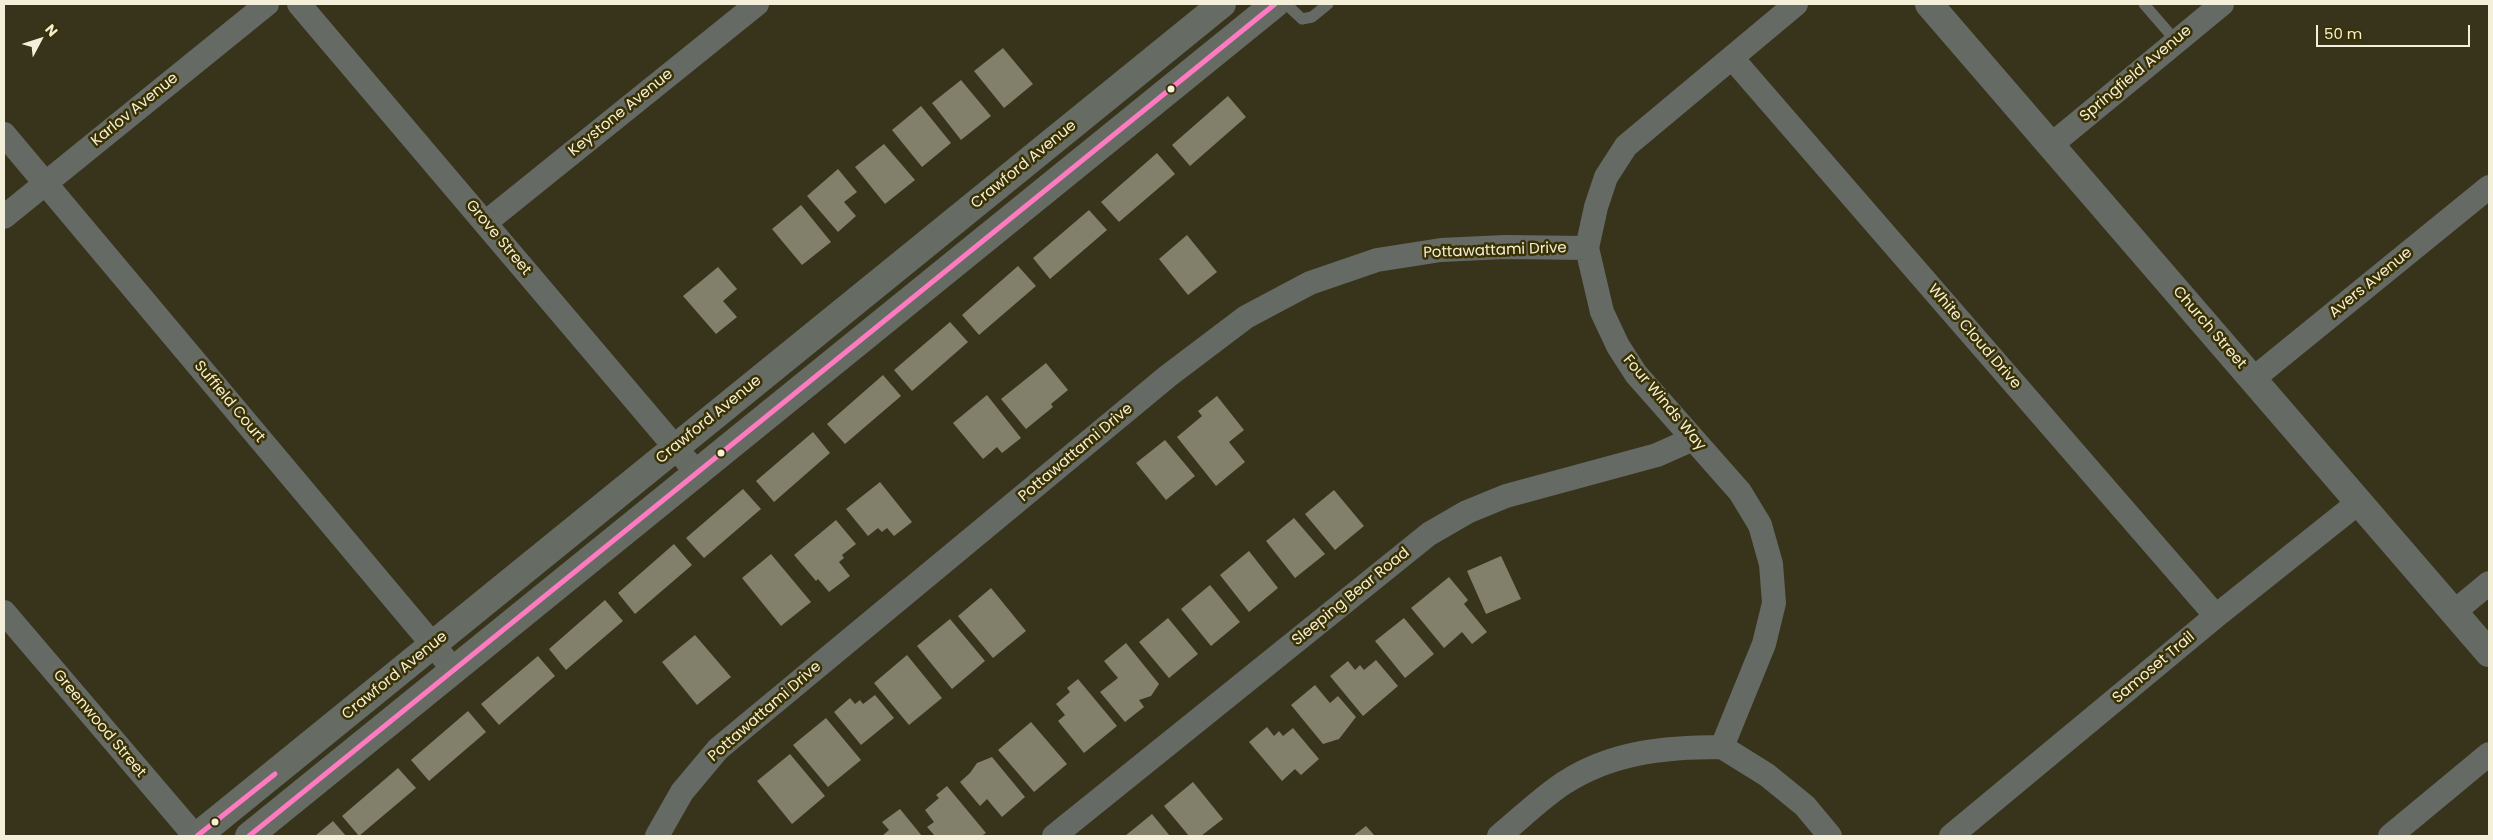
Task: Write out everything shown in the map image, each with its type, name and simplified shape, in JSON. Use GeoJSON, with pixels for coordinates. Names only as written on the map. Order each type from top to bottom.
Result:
{"type":"FeatureCollection","features":[{"type":"Feature","properties":{"kind":"main road","name":"Crawford Avenue"},"geometry":{"type":"LineString","coordinates":[[195,836],[1222,4]]}},
{"type":"Feature","properties":{"kind":"main road"},"geometry":{"type":"LineString","coordinates":[[249,836],[1275,4]]}},
{"type":"Feature","properties":{"kind":"street","name":"Karlov Avenue"},"geometry":{"type":"LineString","coordinates":[[4,217],[267,4]]}},
{"type":"Feature","properties":{"kind":"street","name":"Grove Street"},"geometry":{"type":"LineString","coordinates":[[299,4],[697,473]]}},
{"type":"Feature","properties":{"kind":"street","name":"Keystone Avenue"},"geometry":{"type":"LineString","coordinates":[[485,223],[756,4]]}},
{"type":"Feature","properties":{"kind":"street","name":"Four Winds Way"},"geometry":{"type":"LineString","coordinates":[[1722,747],[1764,644],[1774,603],[1771,564],[1760,525],[1740,492],[1636,374],[1618,346],[1602,312],[1587,248],[1596,207],[1606,177],[1626,146],[1796,4]]}},
{"type":"Feature","properties":{"kind":"street","name":"Church Street"},"geometry":{"type":"LineString","coordinates":[[1929,4],[2489,653]]}},
{"type":"Feature","properties":{"kind":"street","name":"Springfield Avenue"},"geometry":{"type":"LineString","coordinates":[[2051,145],[2222,4]]}},
{"type":"Feature","properties":{"kind":"street","name":"White Cloud Drive"},"geometry":{"type":"LineString","coordinates":[[1732,58],[2216,616]]}},
{"type":"Feature","properties":{"kind":"street"},"geometry":{"type":"LineString","coordinates":[[1154,59],[1176,85]]}},
{"type":"Feature","properties":{"kind":"street","name":"Suffield Court"},"geometry":{"type":"LineString","coordinates":[[4,134],[454,670]]}},
{"type":"Feature","properties":{"kind":"street","name":"Avers Avenue"},"geometry":{"type":"LineString","coordinates":[[2253,379],[2489,186]]}},
{"type":"Feature","properties":{"kind":"street","name":"Pottawattami Drive"},"geometry":{"type":"LineString","coordinates":[[657,836],[682,792],[718,749],[1168,376],[1246,317],[1310,283],[1377,260],[1441,250],[1505,247],[1587,248]]}},
{"type":"Feature","properties":{"kind":"street","name":"Sleeping Bear Road"},"geometry":{"type":"LineString","coordinates":[[1054,836],[1429,534],[1467,512],[1506,496],[1657,455],[1693,439]]}},
{"type":"Feature","properties":{"kind":"street","name":"Samoset Trail"},"geometry":{"type":"LineString","coordinates":[[1951,836],[2216,616],[2359,502]]}},
{"type":"Feature","properties":{"kind":"street"},"geometry":{"type":"LineString","coordinates":[[2454,612],[2489,583]]}},
{"type":"Feature","properties":{"kind":"street","name":"Greenwood Street"},"geometry":{"type":"LineString","coordinates":[[4,612],[195,836]]}},
{"type":"Feature","properties":{"kind":"street"},"geometry":{"type":"LineString","coordinates":[[1498,836],[1563,783],[1600,763],[1636,753],[1679,747],[1722,747],[1767,775],[1797,800],[1830,836]]}},
{"type":"Feature","properties":{"kind":"street"},"geometry":{"type":"LineString","coordinates":[[2390,836],[2489,754]]}},
{"type":"Feature","properties":{"kind":"lane"},"geometry":{"type":"LineString","coordinates":[[1286,4],[1302,19],[1312,17],[1328,4]]}},
{"type":"Feature","properties":{"kind":"lane"},"geometry":{"type":"LineString","coordinates":[[2144,4],[2176,41]]}},
{"type":"Feature","properties":{"kind":"building"},"geometry":{"type":"Polygon","coordinates":[[[1003,48],[1033,84],[1004,108],[974,71],[1003,48]]]}},
{"type":"Feature","properties":{"kind":"building"},"geometry":{"type":"Polygon","coordinates":[[[961,80],[991,116],[961,140],[932,103],[961,80]]]}},
{"type":"Feature","properties":{"kind":"building"},"geometry":{"type":"Polygon","coordinates":[[[1228,96],[1246,117],[1190,166],[1172,145],[1228,96]]]}},
{"type":"Feature","properties":{"kind":"building"},"geometry":{"type":"Polygon","coordinates":[[[921,106],[951,143],[922,167],[892,130],[921,106]]]}},
{"type":"Feature","properties":{"kind":"building"},"geometry":{"type":"Polygon","coordinates":[[[884,144],[915,180],[885,204],[855,167],[884,144]]]}},
{"type":"Feature","properties":{"kind":"building"},"geometry":{"type":"Polygon","coordinates":[[[1157,153],[1175,174],[1119,222],[1101,202],[1157,153]]]}},
{"type":"Feature","properties":{"kind":"building"},"geometry":{"type":"Polygon","coordinates":[[[838,169],[857,192],[844,202],[856,216],[838,232],[807,196],[838,169]]]}},
{"type":"Feature","properties":{"kind":"building"},"geometry":{"type":"Polygon","coordinates":[[[801,205],[831,242],[802,265],[772,229],[801,205]]]}},
{"type":"Feature","properties":{"kind":"building"},"geometry":{"type":"Polygon","coordinates":[[[1089,210],[1107,230],[1050,279],[1033,258],[1089,210]]]}},
{"type":"Feature","properties":{"kind":"building"},"geometry":{"type":"Polygon","coordinates":[[[1187,235],[1217,272],[1188,295],[1159,259],[1187,235]]]}},
{"type":"Feature","properties":{"kind":"building"},"geometry":{"type":"Polygon","coordinates":[[[1018,266],[1036,286],[979,335],[962,315],[1018,266]]]}},
{"type":"Feature","properties":{"kind":"building"},"geometry":{"type":"Polygon","coordinates":[[[718,267],[737,289],[723,301],[737,317],[716,334],[683,296],[718,267]]]}},
{"type":"Feature","properties":{"kind":"building"},"geometry":{"type":"Polygon","coordinates":[[[950,322],[968,342],[912,391],[894,370],[950,322]]]}},
{"type":"Feature","properties":{"kind":"building"},"geometry":{"type":"Polygon","coordinates":[[[1046,363],[1068,390],[1051,404],[1053,407],[1026,429],[1001,399],[1046,363]]]}},
{"type":"Feature","properties":{"kind":"building"},"geometry":{"type":"Polygon","coordinates":[[[883,375],[901,396],[845,444],[827,424],[883,375]]]}},
{"type":"Feature","properties":{"kind":"building"},"geometry":{"type":"Polygon","coordinates":[[[987,395],[1021,438],[1002,453],[997,447],[983,459],[953,423],[987,395]]]}},
{"type":"Feature","properties":{"kind":"building"},"geometry":{"type":"Polygon","coordinates":[[[1217,396],[1244,430],[1229,442],[1245,462],[1216,486],[1177,437],[1202,416],[1198,411],[1217,396]]]}},
{"type":"Feature","properties":{"kind":"building"},"geometry":{"type":"Polygon","coordinates":[[[813,432],[830,453],[774,502],[756,481],[813,432]]]}},
{"type":"Feature","properties":{"kind":"building"},"geometry":{"type":"Polygon","coordinates":[[[1165,440],[1195,476],[1166,500],[1136,463],[1165,440]]]}},
{"type":"Feature","properties":{"kind":"building"},"geometry":{"type":"Polygon","coordinates":[[[880,482],[912,522],[894,536],[887,528],[882,532],[878,528],[868,536],[846,509],[880,482]]]}},
{"type":"Feature","properties":{"kind":"building"},"geometry":{"type":"Polygon","coordinates":[[[743,489],[761,509],[704,558],[686,538],[743,489]]]}},
{"type":"Feature","properties":{"kind":"building"},"geometry":{"type":"Polygon","coordinates":[[[1334,490],[1364,526],[1335,550],[1305,514],[1334,490]]]}},
{"type":"Feature","properties":{"kind":"building"},"geometry":{"type":"Polygon","coordinates":[[[1294,518],[1325,554],[1295,578],[1266,541],[1294,518]]]}},
{"type":"Feature","properties":{"kind":"building"},"geometry":{"type":"Polygon","coordinates":[[[836,520],[856,544],[842,555],[844,558],[839,562],[850,576],[829,592],[818,579],[816,581],[794,555],[836,520]]]}},
{"type":"Feature","properties":{"kind":"building"},"geometry":{"type":"Polygon","coordinates":[[[674,544],[692,565],[635,614],[618,593],[674,544]]]}},
{"type":"Feature","properties":{"kind":"building"},"geometry":{"type":"Polygon","coordinates":[[[1249,551],[1278,588],[1249,612],[1220,575],[1249,551]]]}},
{"type":"Feature","properties":{"kind":"building"},"geometry":{"type":"Polygon","coordinates":[[[771,554],[811,602],[781,626],[742,578],[771,554]]]}},
{"type":"Feature","properties":{"kind":"building"},"geometry":{"type":"Polygon","coordinates":[[[1501,556],[1521,599],[1486,614],[1467,571],[1501,556]]]}},
{"type":"Feature","properties":{"kind":"building"},"geometry":{"type":"Polygon","coordinates":[[[1449,577],[1468,600],[1464,604],[1487,632],[1472,644],[1462,632],[1444,648],[1411,608],[1449,577]]]}},
{"type":"Feature","properties":{"kind":"building"},"geometry":{"type":"Polygon","coordinates":[[[1210,585],[1240,622],[1211,646],[1181,609],[1210,585]]]}},
{"type":"Feature","properties":{"kind":"building"},"geometry":{"type":"Polygon","coordinates":[[[991,588],[1026,631],[993,658],[958,616],[991,588]]]}},
{"type":"Feature","properties":{"kind":"building"},"geometry":{"type":"Polygon","coordinates":[[[605,600],[623,621],[566,670],[549,649],[605,600]]]}},
{"type":"Feature","properties":{"kind":"building"},"geometry":{"type":"Polygon","coordinates":[[[1168,618],[1198,654],[1169,678],[1139,642],[1168,618]]]}},
{"type":"Feature","properties":{"kind":"building"},"geometry":{"type":"Polygon","coordinates":[[[1404,618],[1434,654],[1405,678],[1375,641],[1404,618]]]}},
{"type":"Feature","properties":{"kind":"building"},"geometry":{"type":"Polygon","coordinates":[[[950,619],[985,661],[952,689],[917,646],[950,619]]]}},
{"type":"Feature","properties":{"kind":"building"},"geometry":{"type":"Polygon","coordinates":[[[695,635],[731,677],[697,705],[662,662],[695,635]]]}},
{"type":"Feature","properties":{"kind":"building"},"geometry":{"type":"Polygon","coordinates":[[[1126,643],[1159,684],[1151,696],[1139,700],[1144,707],[1125,722],[1100,692],[1118,678],[1104,661],[1126,643]]]}},
{"type":"Feature","properties":{"kind":"building"},"geometry":{"type":"Polygon","coordinates":[[[907,655],[942,698],[909,725],[874,683],[907,655]]]}},
{"type":"Feature","properties":{"kind":"building"},"geometry":{"type":"Polygon","coordinates":[[[538,656],[555,676],[499,725],[481,704],[538,656]]]}},
{"type":"Feature","properties":{"kind":"building"},"geometry":{"type":"Polygon","coordinates":[[[1376,660],[1398,686],[1363,716],[1330,676],[1348,661],[1355,670],[1360,665],[1364,670],[1376,660]]]}},
{"type":"Feature","properties":{"kind":"building"},"geometry":{"type":"Polygon","coordinates":[[[1078,679],[1117,726],[1084,753],[1058,721],[1065,715],[1056,704],[1070,692],[1067,688],[1078,679]]]}},
{"type":"Feature","properties":{"kind":"building"},"geometry":{"type":"Polygon","coordinates":[[[1315,685],[1330,703],[1338,696],[1356,717],[1339,739],[1323,744],[1291,705],[1315,685]]]}},
{"type":"Feature","properties":{"kind":"building"},"geometry":{"type":"Polygon","coordinates":[[[875,695],[894,718],[861,745],[834,712],[850,698],[855,704],[860,700],[863,704],[875,695]]]}},
{"type":"Feature","properties":{"kind":"building"},"geometry":{"type":"Polygon","coordinates":[[[468,711],[486,732],[429,781],[411,760],[468,711]]]}},
{"type":"Feature","properties":{"kind":"building"},"geometry":{"type":"Polygon","coordinates":[[[826,718],[861,760],[828,787],[793,745],[826,718]]]}},
{"type":"Feature","properties":{"kind":"building"},"geometry":{"type":"Polygon","coordinates":[[[1031,722],[1067,764],[1034,792],[998,750],[1031,722]]]}},
{"type":"Feature","properties":{"kind":"building"},"geometry":{"type":"Polygon","coordinates":[[[1267,727],[1274,736],[1279,731],[1283,736],[1293,728],[1319,759],[1301,775],[1295,769],[1282,781],[1249,742],[1267,727]]]}},
{"type":"Feature","properties":{"kind":"building"},"geometry":{"type":"Polygon","coordinates":[[[790,754],[825,796],[792,824],[757,781],[790,754]]]}},
{"type":"Feature","properties":{"kind":"building"},"geometry":{"type":"Polygon","coordinates":[[[992,757],[1025,797],[1002,817],[987,799],[980,806],[960,782],[977,763],[992,757]]]}},
{"type":"Feature","properties":{"kind":"building"},"geometry":{"type":"Polygon","coordinates":[[[398,768],[416,788],[359,836],[342,816],[398,768]]]}},
{"type":"Feature","properties":{"kind":"building"},"geometry":{"type":"Polygon","coordinates":[[[1193,782],[1223,819],[1201,836],[1189,836],[1164,806],[1193,782]]]}},
{"type":"Feature","properties":{"kind":"building"},"geometry":{"type":"Polygon","coordinates":[[[947,786],[986,833],[981,836],[935,836],[927,827],[934,822],[925,810],[939,798],[936,795],[947,786]]]}},
{"type":"Feature","properties":{"kind":"building"},"geometry":{"type":"Polygon","coordinates":[[[900,809],[922,836],[882,836],[889,830],[882,822],[900,809]]]}},
{"type":"Feature","properties":{"kind":"building"},"geometry":{"type":"Polygon","coordinates":[[[1152,814],[1170,836],[1125,836],[1152,814]]]}},
{"type":"Feature","properties":{"kind":"building"},"geometry":{"type":"Polygon","coordinates":[[[333,821],[346,836],[315,836],[333,821]]]}},
{"type":"Feature","properties":{"kind":"building"},"geometry":{"type":"Polygon","coordinates":[[[1366,826],[1375,836],[1353,836],[1366,826]]]}},
{"type":"Feature","properties":{"kind":"transit line"},"geometry":{"type":"LineString","coordinates":[[249,836],[1275,4]]}},
{"type":"Feature","properties":{"kind":"transit line"},"geometry":{"type":"LineString","coordinates":[[197,836],[275,774]]}}]}
